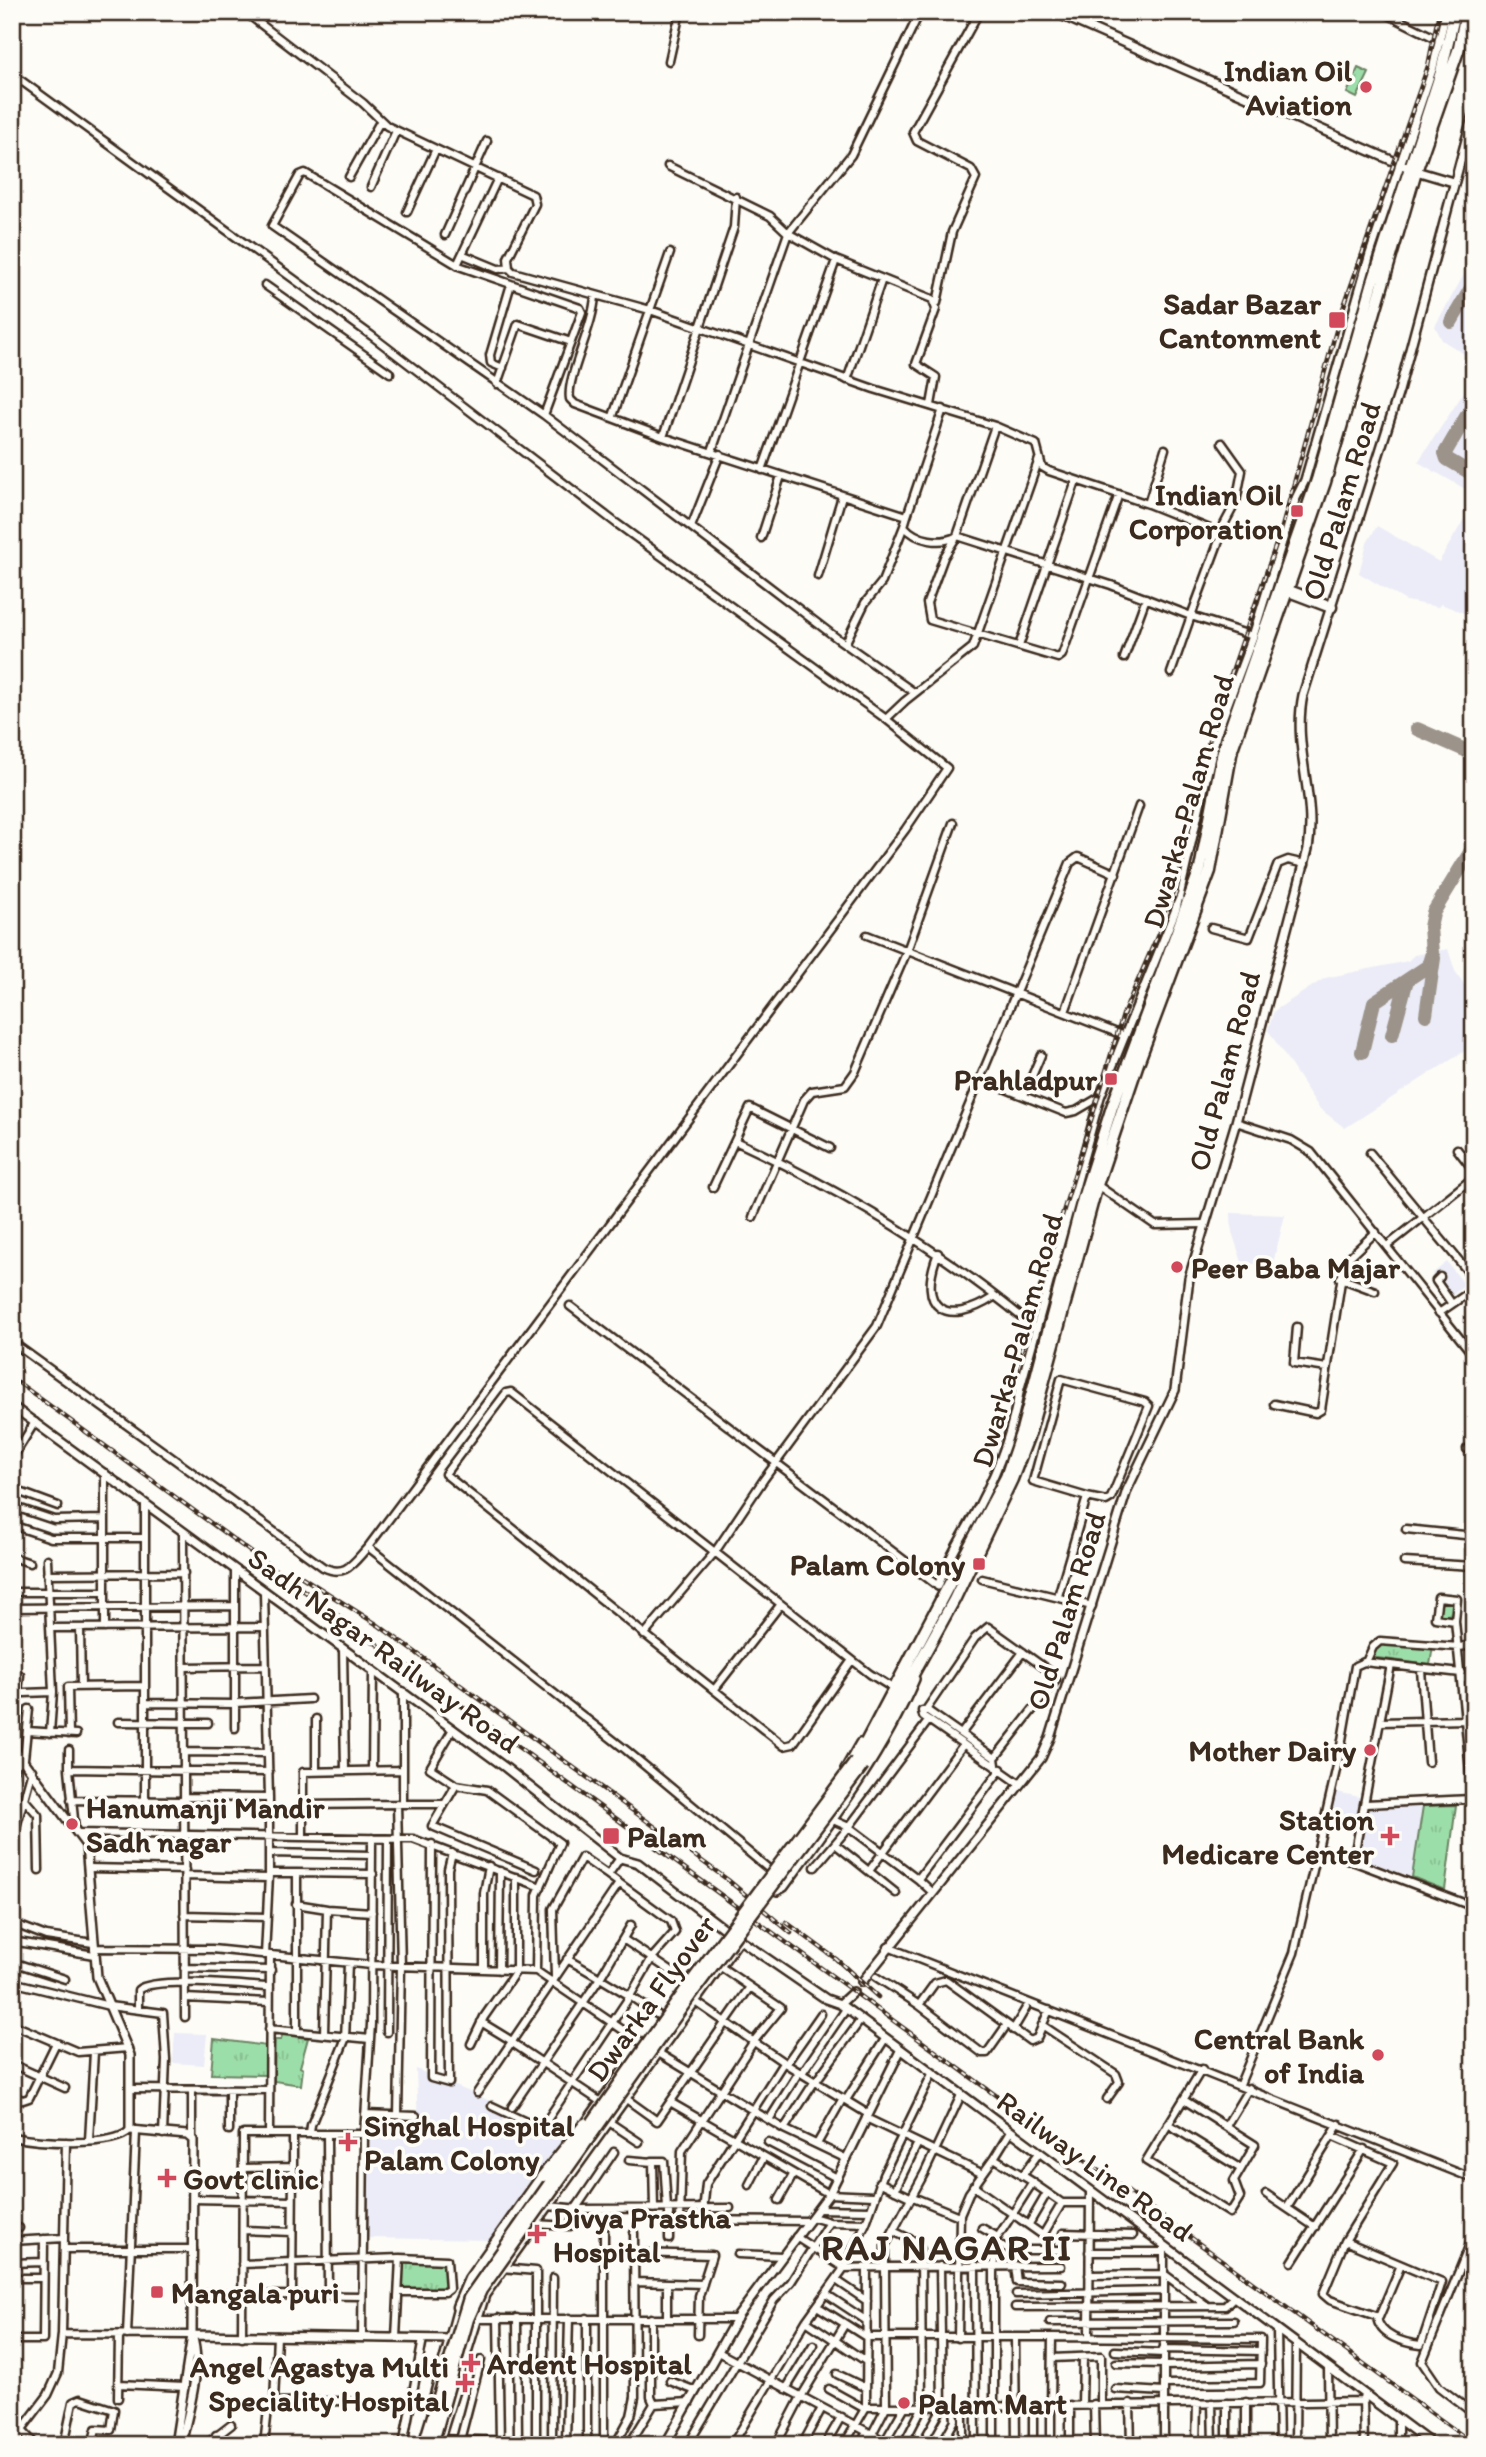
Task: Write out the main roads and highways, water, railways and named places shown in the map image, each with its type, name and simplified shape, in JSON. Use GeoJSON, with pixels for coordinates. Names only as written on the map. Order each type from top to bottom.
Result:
{"type":"FeatureCollection","features":[{"type":"Feature","properties":{"kind":"main road","name":"Dwarka-Palam Road"},"geometry":{"type":"LineString","coordinates":[[931,1632],[1006,1477],[1023,1430],[1088,1183],[1112,1108],[1200,869],[1224,746],[1317,480],[1408,167],[1441,72],[1455,12]]}},
{"type":"Feature","properties":{"kind":"main road"},"geometry":{"type":"LineString","coordinates":[[1408,167],[1459,48],[1466,12]]}},
{"type":"Feature","properties":{"kind":"main road","name":"Dwarka-Palam Road"},"geometry":{"type":"LineString","coordinates":[[931,1632],[1012,1479],[1030,1432],[1097,1185],[1138,1063],[1206,883],[1232,750],[1325,482],[1408,167]]}},
{"type":"Feature","properties":{"kind":"main road"},"geometry":{"type":"LineString","coordinates":[[1289,591],[1331,607]]}},
{"type":"Feature","properties":{"kind":"main road","name":"Dwarka Flyover"},"geometry":{"type":"LineString","coordinates":[[436,2443],[468,2319],[481,2290],[690,1996],[863,1765],[931,1632]]}},
{"type":"Feature","properties":{"kind":"main road","name":"Dwarka Flyover"},"geometry":{"type":"LineString","coordinates":[[422,2445],[469,2298],[600,2107],[856,1761],[918,1656]]}},
{"type":"Feature","properties":{"kind":"main road"},"geometry":{"type":"LineString","coordinates":[[458,2307],[470,2279],[543,2176],[574,2134],[600,2107]]}},
{"type":"Feature","properties":{"kind":"railway"},"geometry":{"type":"LineString","coordinates":[[1015,1370],[1123,1015],[1176,893],[1197,786],[1213,726],[1282,527],[1339,320],[1428,66],[1439,12]]}},
{"type":"Feature","properties":{"kind":"railway"},"geometry":{"type":"LineString","coordinates":[[12,1378],[1474,2444]]}},
{"type":"Feature","properties":{"kind":"railway"},"geometry":{"type":"LineString","coordinates":[[302,1577],[378,1625],[728,1880],[791,1933]]}},
{"type":"Feature","properties":{"kind":"railway"},"geometry":{"type":"LineString","coordinates":[[786,1922],[836,1959],[878,1997]]}},
{"type":"Feature","properties":{"kind":"place","name":"Indian Oil Aviation"},"geometry":{"type":"Point","coordinates":[1366,87]}},
{"type":"Feature","properties":{"kind":"place","name":"Sadar Bazar Cantonment"},"geometry":{"type":"Point","coordinates":[1337,320]}},
{"type":"Feature","properties":{"kind":"place","name":"Indian Oil Corporation"},"geometry":{"type":"Point","coordinates":[1297,511]}},
{"type":"Feature","properties":{"kind":"place","name":"Prahladpur"},"geometry":{"type":"Point","coordinates":[1111,1079]}},
{"type":"Feature","properties":{"kind":"place","name":"Peer Baba Majar"},"geometry":{"type":"Point","coordinates":[1177,1267]}},
{"type":"Feature","properties":{"kind":"place","name":"Palam Colony"},"geometry":{"type":"Point","coordinates":[979,1564]}},
{"type":"Feature","properties":{"kind":"place","name":"Mother Dairy"},"geometry":{"type":"Point","coordinates":[1370,1750]}},
{"type":"Feature","properties":{"kind":"place","name":"Hanumanji Mandir Sadh nagar"},"geometry":{"type":"Point","coordinates":[72,1824]}},
{"type":"Feature","properties":{"kind":"place","name":"Palam"},"geometry":{"type":"Point","coordinates":[611,1836]}},
{"type":"Feature","properties":{"kind":"place","name":"Station Medicare Center"},"geometry":{"type":"Point","coordinates":[1390,1836]}},
{"type":"Feature","properties":{"kind":"place","name":"Central Bank of India"},"geometry":{"type":"Point","coordinates":[1378,2055]}},
{"type":"Feature","properties":{"kind":"place","name":"Singhal Hospital Palam Colony"},"geometry":{"type":"Point","coordinates":[348,2142]}},
{"type":"Feature","properties":{"kind":"place","name":"Govt clinic"},"geometry":{"type":"Point","coordinates":[167,2178]}},
{"type":"Feature","properties":{"kind":"place","name":"Divya Prastha Hospital"},"geometry":{"type":"Point","coordinates":[537,2234]}},
{"type":"Feature","properties":{"kind":"place","name":"Mangala puri"},"geometry":{"type":"Point","coordinates":[157,2292]}},
{"type":"Feature","properties":{"kind":"place","name":"Ardent Hospital"},"geometry":{"type":"Point","coordinates":[471,2363]}},
{"type":"Feature","properties":{"kind":"place","name":"Angel Agastya Multi Speciality Hospital"},"geometry":{"type":"Point","coordinates":[465,2383]}},
{"type":"Feature","properties":{"kind":"place","name":"Palam Mart"},"geometry":{"type":"Point","coordinates":[904,2403]}},
{"type":"Feature","properties":{"kind":"district","name":"RAJ NAGAR II"},"geometry":{"type":"Point","coordinates":[947,2247]}}]}
